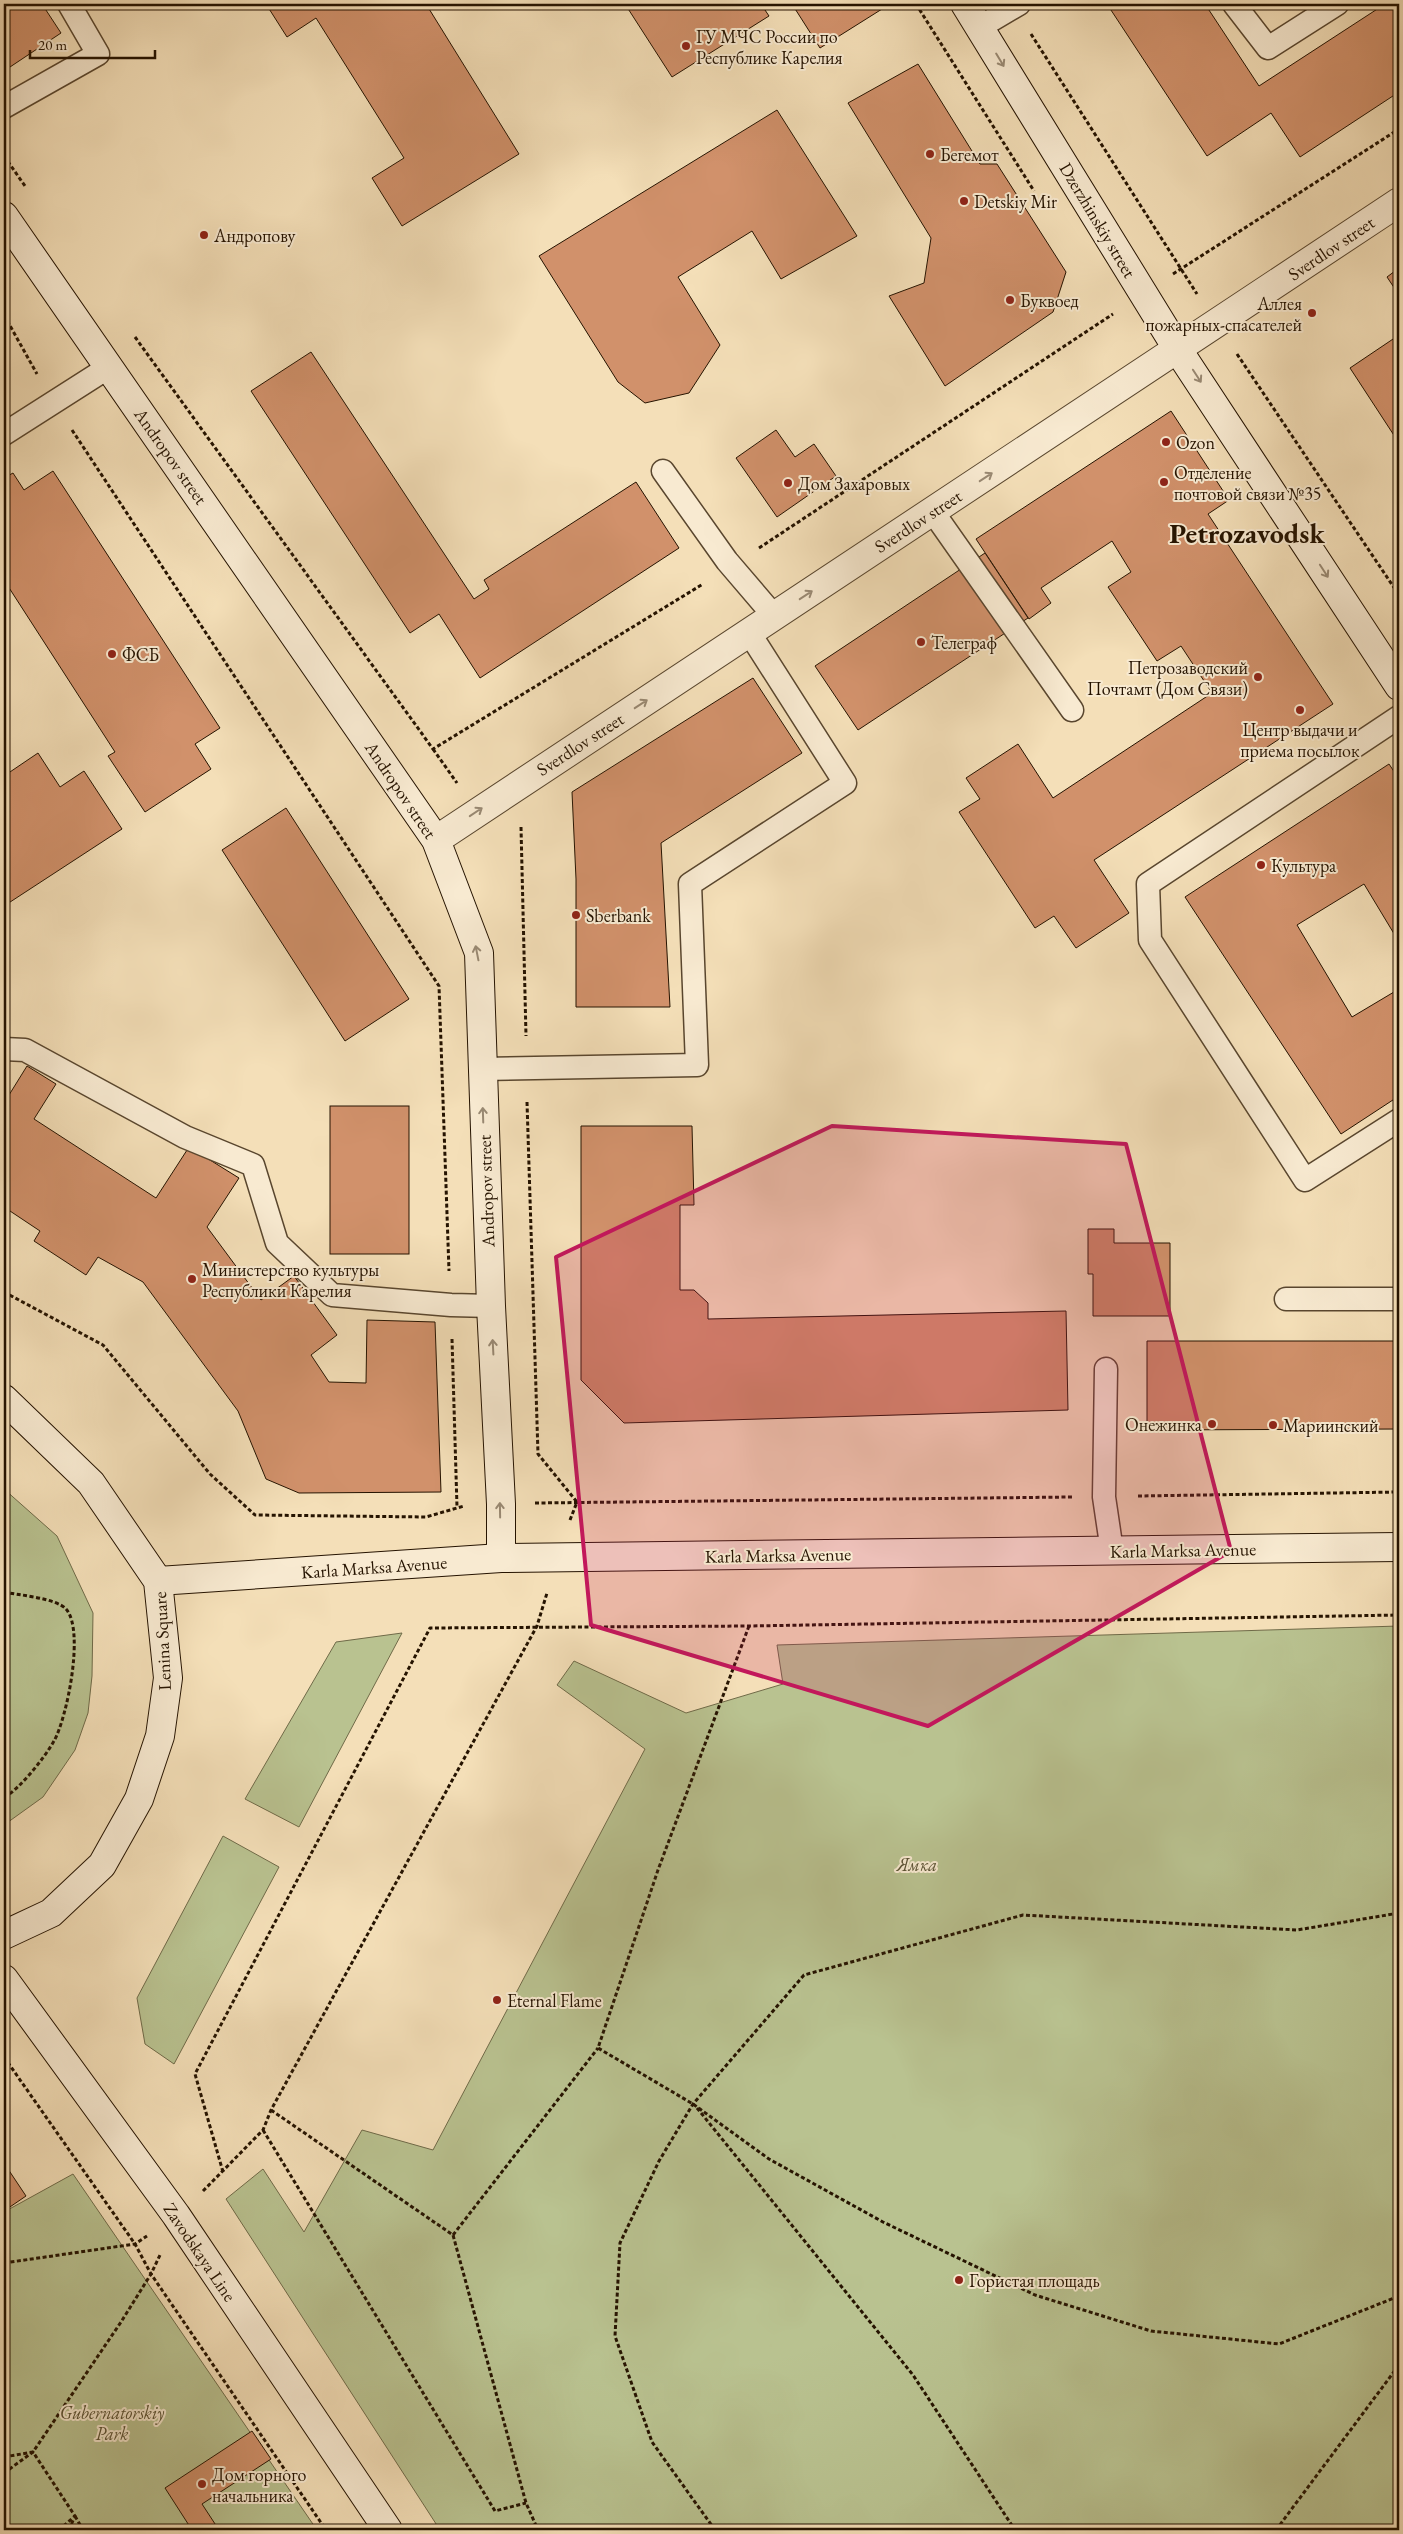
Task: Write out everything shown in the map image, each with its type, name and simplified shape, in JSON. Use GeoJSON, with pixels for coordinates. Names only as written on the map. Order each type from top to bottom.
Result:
{"type":"FeatureCollection","features":[{"type":"Feature","properties":{"kind":"street","name":"Dzerzhinskiy street"},"geometry":{"type":"LineString","coordinates":[[965,4],[1178,350],[1399,686]]}},
{"type":"Feature","properties":{"kind":"street","name":"Sverdlov street"},"geometry":{"type":"LineString","coordinates":[[436,840],[750,634],[774,616],[1399,202]]}},
{"type":"Feature","properties":{"kind":"street","name":"Andropov street"},"geometry":{"type":"LineString","coordinates":[[4,216],[436,840],[478,953],[491,1306],[501,1504],[501,1558]]}},
{"type":"Feature","properties":{"kind":"street","name":"Lenina Square"},"geometry":{"type":"LineString","coordinates":[[4,1398],[90,1483],[158,1581],[168,1678],[160,1736],[138,1799],[102,1865],[51,1913],[4,1936]]}},
{"type":"Feature","properties":{"kind":"street","name":"Karla Marksa Avenue"},"geometry":{"type":"LineString","coordinates":[[158,1581],[501,1558],[1399,1547]]}},
{"type":"Feature","properties":{"kind":"street","name":"Zavodskaya Line"},"geometry":{"type":"LineString","coordinates":[[4,1980],[176,2215],[388,2530]]}},
{"type":"Feature","properties":{"kind":"lane"},"geometry":{"type":"LineString","coordinates":[[4,107],[98,54],[69,4]]}},
{"type":"Feature","properties":{"kind":"lane"},"geometry":{"type":"LineString","coordinates":[[1234,4],[1268,48],[1338,4]]}},
{"type":"Feature","properties":{"kind":"lane"},"geometry":{"type":"LineString","coordinates":[[980,27],[1017,5]]}},
{"type":"Feature","properties":{"kind":"lane"},"geometry":{"type":"LineString","coordinates":[[4,434],[109,367]]}},
{"type":"Feature","properties":{"kind":"lane"},"geometry":{"type":"LineString","coordinates":[[664,471],[712,541],[774,616]]}},
{"type":"Feature","properties":{"kind":"lane"},"geometry":{"type":"LineString","coordinates":[[933,512],[1072,710]]}},
{"type":"Feature","properties":{"kind":"lane"},"geometry":{"type":"LineString","coordinates":[[482,1069],[697,1065],[690,884],[845,783],[750,634]]}},
{"type":"Feature","properties":{"kind":"lane"},"geometry":{"type":"LineString","coordinates":[[1399,717],[1148,884],[1150,940],[1305,1180],[1399,1121]]}},
{"type":"Feature","properties":{"kind":"lane"},"geometry":{"type":"LineString","coordinates":[[4,1049],[25,1050],[185,1137],[253,1165],[277,1244],[332,1295],[450,1305],[491,1306]]}},
{"type":"Feature","properties":{"kind":"lane"},"geometry":{"type":"LineString","coordinates":[[1286,1299],[1399,1299]]}},
{"type":"Feature","properties":{"kind":"lane"},"geometry":{"type":"LineString","coordinates":[[1106,1369],[1104,1496],[1112,1551]]}},
{"type":"Feature","properties":{"kind":"path"},"geometry":{"type":"LineString","coordinates":[[916,4],[1038,197]]}},
{"type":"Feature","properties":{"kind":"path"},"geometry":{"type":"LineString","coordinates":[[1017,5],[1180,270],[1399,129]]}},
{"type":"Feature","properties":{"kind":"path"},"geometry":{"type":"LineString","coordinates":[[4,156],[27,188]]}},
{"type":"Feature","properties":{"kind":"path"},"geometry":{"type":"LineString","coordinates":[[131,332],[433,749],[733,566],[1113,314],[1107,306]]}},
{"type":"Feature","properties":{"kind":"path"},"geometry":{"type":"LineString","coordinates":[[4,316],[53,402],[439,986],[458,1507]]}},
{"type":"Feature","properties":{"kind":"path"},"geometry":{"type":"LineString","coordinates":[[1234,349],[1399,595]]}},
{"type":"Feature","properties":{"kind":"path"},"geometry":{"type":"LineString","coordinates":[[4,1292],[103,1345],[210,1474],[255,1515],[426,1517],[458,1507],[501,1504],[1399,1492]]}},
{"type":"Feature","properties":{"kind":"path"},"geometry":{"type":"LineString","coordinates":[[4,1592],[55,1602],[66,1608],[71,1620],[74,1647],[67,1700],[54,1740],[16,1790],[4,1798]]}},
{"type":"Feature","properties":{"kind":"path"},"geometry":{"type":"LineString","coordinates":[[224,2172],[195,2074],[430,1628],[749,1626],[1399,1615]]}},
{"type":"Feature","properties":{"kind":"path"},"geometry":{"type":"LineString","coordinates":[[4,2263],[135,2244],[176,2215],[224,2172],[263,2130],[271,2110],[537,1626]]}},
{"type":"Feature","properties":{"kind":"path"},"geometry":{"type":"LineString","coordinates":[[453,2235],[598,2048],[658,1870],[749,1626]]}},
{"type":"Feature","properties":{"kind":"path"},"geometry":{"type":"LineString","coordinates":[[714,2530],[652,2442],[615,2336],[620,2243],[659,2161],[693,2104],[804,1975],[1023,1915],[1297,1930],[1399,1913]]}},
{"type":"Feature","properties":{"kind":"path"},"geometry":{"type":"LineString","coordinates":[[598,2048],[693,2104],[770,2159],[883,2222],[1035,2294],[1151,2331],[1279,2344],[1399,2296]]}},
{"type":"Feature","properties":{"kind":"path"},"geometry":{"type":"LineString","coordinates":[[4,2057],[135,2244],[151,2274],[326,2530]]}},
{"type":"Feature","properties":{"kind":"path"},"geometry":{"type":"LineString","coordinates":[[693,2104],[913,2375],[1015,2530]]}},
{"type":"Feature","properties":{"kind":"path"},"geometry":{"type":"LineString","coordinates":[[271,2110],[453,2235],[526,2503],[538,2530]]}},
{"type":"Feature","properties":{"kind":"path"},"geometry":{"type":"LineString","coordinates":[[263,2130],[495,2511],[526,2503]]}},
{"type":"Feature","properties":{"kind":"path"},"geometry":{"type":"LineString","coordinates":[[4,2473],[33,2452],[151,2274],[176,2215]]}},
{"type":"Feature","properties":{"kind":"path"},"geometry":{"type":"LineString","coordinates":[[1276,2530],[1399,2365]]}},
{"type":"Feature","properties":{"kind":"path"},"geometry":{"type":"LineString","coordinates":[[4,2457],[33,2452]]}},
{"type":"Feature","properties":{"kind":"path"},"geometry":{"type":"LineString","coordinates":[[33,2452],[83,2530]]}},
{"type":"Feature","properties":{"kind":"path"},"geometry":{"type":"LineString","coordinates":[[59,2530],[75,2516]]}},
{"type":"Feature","properties":{"kind":"path"},"geometry":{"type":"LineString","coordinates":[[69,2530],[75,2516]]}},
{"type":"Feature","properties":{"kind":"path"},"geometry":{"type":"LineString","coordinates":[[1394,2530],[1399,2527]]}},
{"type":"Feature","properties":{"kind":"highlighted area"},"geometry":{"type":"Polygon","coordinates":[[[832,1126],[1126,1144],[1231,1551],[928,1726],[591,1625],[556,1257],[832,1126]]]}},
{"type":"Feature","properties":{"kind":"green space"},"geometry":{"type":"Polygon","coordinates":[[[4,1489],[57,1536],[93,1613],[92,1676],[88,1713],[75,1750],[43,1797],[4,1825],[4,1489]]]}},
{"type":"Feature","properties":{"kind":"green space","name":"Ямка"},"geometry":{"type":"Polygon","coordinates":[[[1399,1626],[1399,2530],[440,2530],[226,2199],[263,2169],[304,2232],[362,2130],[433,2150],[645,1749],[557,1685],[574,1661],[686,1713],[783,1684],[777,1645],[1399,1626]]]}},
{"type":"Feature","properties":{"kind":"green space"},"geometry":{"type":"Polygon","coordinates":[[[402,1633],[299,1827],[245,1799],[336,1642],[402,1633]]]}},
{"type":"Feature","properties":{"kind":"green space"},"geometry":{"type":"Polygon","coordinates":[[[223,1836],[279,1867],[174,2064],[145,2044],[137,1998],[223,1836]]]}},
{"type":"Feature","properties":{"kind":"green space","name":"Gubernatorskiy Park"},"geometry":{"type":"Polygon","coordinates":[[[73,2174],[317,2530],[4,2530],[4,2212],[73,2174]]]}},
{"type":"Feature","properties":{"kind":"building"},"geometry":{"type":"Polygon","coordinates":[[[4,4],[42,4],[61,33],[4,71],[4,4]]]}},
{"type":"Feature","properties":{"kind":"building"},"geometry":{"type":"Polygon","coordinates":[[[266,4],[426,4],[519,154],[402,226],[372,178],[404,158],[316,18],[287,37],[266,4]]]}},
{"type":"Feature","properties":{"kind":"building","name":"ГУ МЧС России по Республике Карелия"},"geometry":{"type":"Polygon","coordinates":[[[625,4],[761,4],[769,16],[672,77],[625,4]]]}},
{"type":"Feature","properties":{"kind":"building","name":"ГУ МЧС России по Республике Карелия"},"geometry":{"type":"Polygon","coordinates":[[[792,4],[890,4],[820,48],[792,4]]]}},
{"type":"Feature","properties":{"kind":"building"},"geometry":{"type":"Polygon","coordinates":[[[1107,4],[1205,4],[1259,86],[1385,4],[1399,4],[1399,92],[1300,157],[1271,113],[1207,156],[1107,4]]]}},
{"type":"Feature","properties":{"kind":"building","name":"Detskiy Mir"},"geometry":{"type":"Polygon","coordinates":[[[918,64],[980,164],[997,164],[1066,272],[1053,312],[945,386],[889,296],[924,283],[931,238],[848,103],[918,64]]]}},
{"type":"Feature","properties":{"kind":"building"},"geometry":{"type":"Polygon","coordinates":[[[777,110],[857,236],[781,279],[752,231],[678,277],[720,345],[689,393],[645,403],[618,382],[539,256],[777,110]]]}},
{"type":"Feature","properties":{"kind":"building"},"geometry":{"type":"Polygon","coordinates":[[[1399,268],[1399,295],[1387,277],[1399,268]]]}},
{"type":"Feature","properties":{"kind":"building"},"geometry":{"type":"Polygon","coordinates":[[[1399,335],[1399,443],[1350,368],[1399,335]]]}},
{"type":"Feature","properties":{"kind":"building"},"geometry":{"type":"Polygon","coordinates":[[[311,352],[474,599],[489,589],[484,580],[636,482],[679,548],[480,678],[439,614],[410,633],[251,391],[311,352]]]}},
{"type":"Feature","properties":{"kind":"building","name":"Петрозаводский Почтамт (Дом Связи)"},"geometry":{"type":"Polygon","coordinates":[[[1171,411],[1229,500],[1208,514],[1333,704],[1094,860],[1129,913],[1076,948],[1054,916],[1035,928],[959,812],[980,799],[966,778],[1018,744],[1053,798],[1212,693],[1181,646],[1157,661],[1108,587],[1131,572],[1112,541],[1041,588],[1051,603],[1029,619],[976,539],[1171,411]]]}},
{"type":"Feature","properties":{"kind":"building"},"geometry":{"type":"Polygon","coordinates":[[[776,430],[795,457],[814,444],[836,476],[777,517],[736,458],[776,430]]]}},
{"type":"Feature","properties":{"kind":"building","name":"ФСБ"},"geometry":{"type":"Polygon","coordinates":[[[53,471],[220,728],[195,744],[211,769],[145,812],[108,756],[115,752],[4,580],[4,478],[13,473],[24,490],[53,471]]]}},
{"type":"Feature","properties":{"kind":"building","name":"Телеграф"},"geometry":{"type":"Polygon","coordinates":[[[985,553],[1028,618],[858,730],[815,666],[985,553]]]}},
{"type":"Feature","properties":{"kind":"building"},"geometry":{"type":"Polygon","coordinates":[[[753,678],[802,753],[661,843],[670,1007],[576,1007],[576,879],[572,792],[753,678]]]}},
{"type":"Feature","properties":{"kind":"building"},"geometry":{"type":"Polygon","coordinates":[[[38,753],[60,787],[84,771],[122,829],[4,906],[4,776],[38,753]]]}},
{"type":"Feature","properties":{"kind":"building"},"geometry":{"type":"Polygon","coordinates":[[[1389,764],[1399,779],[1399,942],[1364,884],[1297,925],[1352,1017],[1399,989],[1399,1096],[1341,1134],[1185,897],[1389,764]]]}},
{"type":"Feature","properties":{"kind":"building"},"geometry":{"type":"Polygon","coordinates":[[[286,808],[409,999],[345,1041],[222,850],[286,808]]]}},
{"type":"Feature","properties":{"kind":"building","name":"Министерство культуры Республики Карелия"},"geometry":{"type":"Polygon","coordinates":[[[27,1066],[56,1084],[34,1119],[156,1198],[189,1147],[239,1178],[207,1227],[261,1300],[294,1276],[337,1335],[311,1355],[329,1382],[366,1383],[367,1320],[435,1322],[441,1492],[299,1493],[266,1479],[238,1411],[143,1282],[98,1257],[86,1275],[34,1241],[40,1231],[4,1207],[4,1094],[9,1095],[27,1066]]]}},
{"type":"Feature","properties":{"kind":"building"},"geometry":{"type":"Polygon","coordinates":[[[330,1106],[409,1106],[409,1254],[330,1254],[330,1106]]]}},
{"type":"Feature","properties":{"kind":"building"},"geometry":{"type":"Polygon","coordinates":[[[581,1126],[692,1126],[694,1205],[680,1205],[680,1290],[694,1290],[708,1303],[708,1319],[1066,1311],[1068,1410],[624,1423],[581,1380],[581,1126]]]}},
{"type":"Feature","properties":{"kind":"building"},"geometry":{"type":"Polygon","coordinates":[[[1088,1229],[1114,1229],[1114,1243],[1170,1243],[1170,1316],[1093,1316],[1093,1274],[1088,1274],[1088,1229]]]}},
{"type":"Feature","properties":{"kind":"building"},"geometry":{"type":"Polygon","coordinates":[[[1147,1341],[1399,1341],[1399,1429],[1147,1430],[1147,1341]]]}},
{"type":"Feature","properties":{"kind":"building"},"geometry":{"type":"Polygon","coordinates":[[[4,2163],[26,2196],[4,2211],[4,2163]]]}},
{"type":"Feature","properties":{"kind":"building","name":"Дом горного начальника"},"geometry":{"type":"Polygon","coordinates":[[[252,2431],[271,2459],[202,2504],[219,2530],[192,2530],[165,2488],[252,2431]]]}},
{"type":"Feature","properties":{"kind":"place","name":"ГУ МЧС России по Республике Карелия"},"geometry":{"type":"Point","coordinates":[686,46]}},
{"type":"Feature","properties":{"kind":"place","name":"Бегемот"},"geometry":{"type":"Point","coordinates":[930,154]}},
{"type":"Feature","properties":{"kind":"place","name":"Detskiy Mir"},"geometry":{"type":"Point","coordinates":[964,201]}},
{"type":"Feature","properties":{"kind":"place","name":"Андропову"},"geometry":{"type":"Point","coordinates":[204,235]}},
{"type":"Feature","properties":{"kind":"place","name":"Буквоед"},"geometry":{"type":"Point","coordinates":[1010,300]}},
{"type":"Feature","properties":{"kind":"place","name":"Аллея пожарных-спасателей"},"geometry":{"type":"Point","coordinates":[1312,313]}},
{"type":"Feature","properties":{"kind":"place","name":"Ozon"},"geometry":{"type":"Point","coordinates":[1166,442]}},
{"type":"Feature","properties":{"kind":"place","name":"Отделение почтовой связи №35"},"geometry":{"type":"Point","coordinates":[1164,482]}},
{"type":"Feature","properties":{"kind":"place","name":"Дом Захаровых"},"geometry":{"type":"Point","coordinates":[788,483]}},
{"type":"Feature","properties":{"kind":"place","name":"Телеграф"},"geometry":{"type":"Point","coordinates":[921,642]}},
{"type":"Feature","properties":{"kind":"place","name":"ФСБ"},"geometry":{"type":"Point","coordinates":[112,654]}},
{"type":"Feature","properties":{"kind":"place","name":"Петрозаводский Почтамт (Дом Связи)"},"geometry":{"type":"Point","coordinates":[1258,677]}},
{"type":"Feature","properties":{"kind":"place","name":"Центр выдачи и приема посылок"},"geometry":{"type":"Point","coordinates":[1300,710]}},
{"type":"Feature","properties":{"kind":"place","name":"Культура"},"geometry":{"type":"Point","coordinates":[1261,865]}},
{"type":"Feature","properties":{"kind":"place","name":"Sberbank"},"geometry":{"type":"Point","coordinates":[576,915]}},
{"type":"Feature","properties":{"kind":"place","name":"Министерство культуры Республики Карелия"},"geometry":{"type":"Point","coordinates":[192,1279]}},
{"type":"Feature","properties":{"kind":"place","name":"Онежинка"},"geometry":{"type":"Point","coordinates":[1212,1424]}},
{"type":"Feature","properties":{"kind":"place","name":"Мариинский"},"geometry":{"type":"Point","coordinates":[1273,1425]}},
{"type":"Feature","properties":{"kind":"place","name":"Eternal Flame"},"geometry":{"type":"Point","coordinates":[497,2000]}},
{"type":"Feature","properties":{"kind":"place","name":"Гористая площадь"},"geometry":{"type":"Point","coordinates":[959,2280]}},
{"type":"Feature","properties":{"kind":"place","name":"Дом горного начальника"},"geometry":{"type":"Point","coordinates":[202,2484]}},
{"type":"Feature","properties":{"kind":"district","name":"Petrozavodsk"},"geometry":{"type":"Point","coordinates":[1247,533]}}]}
